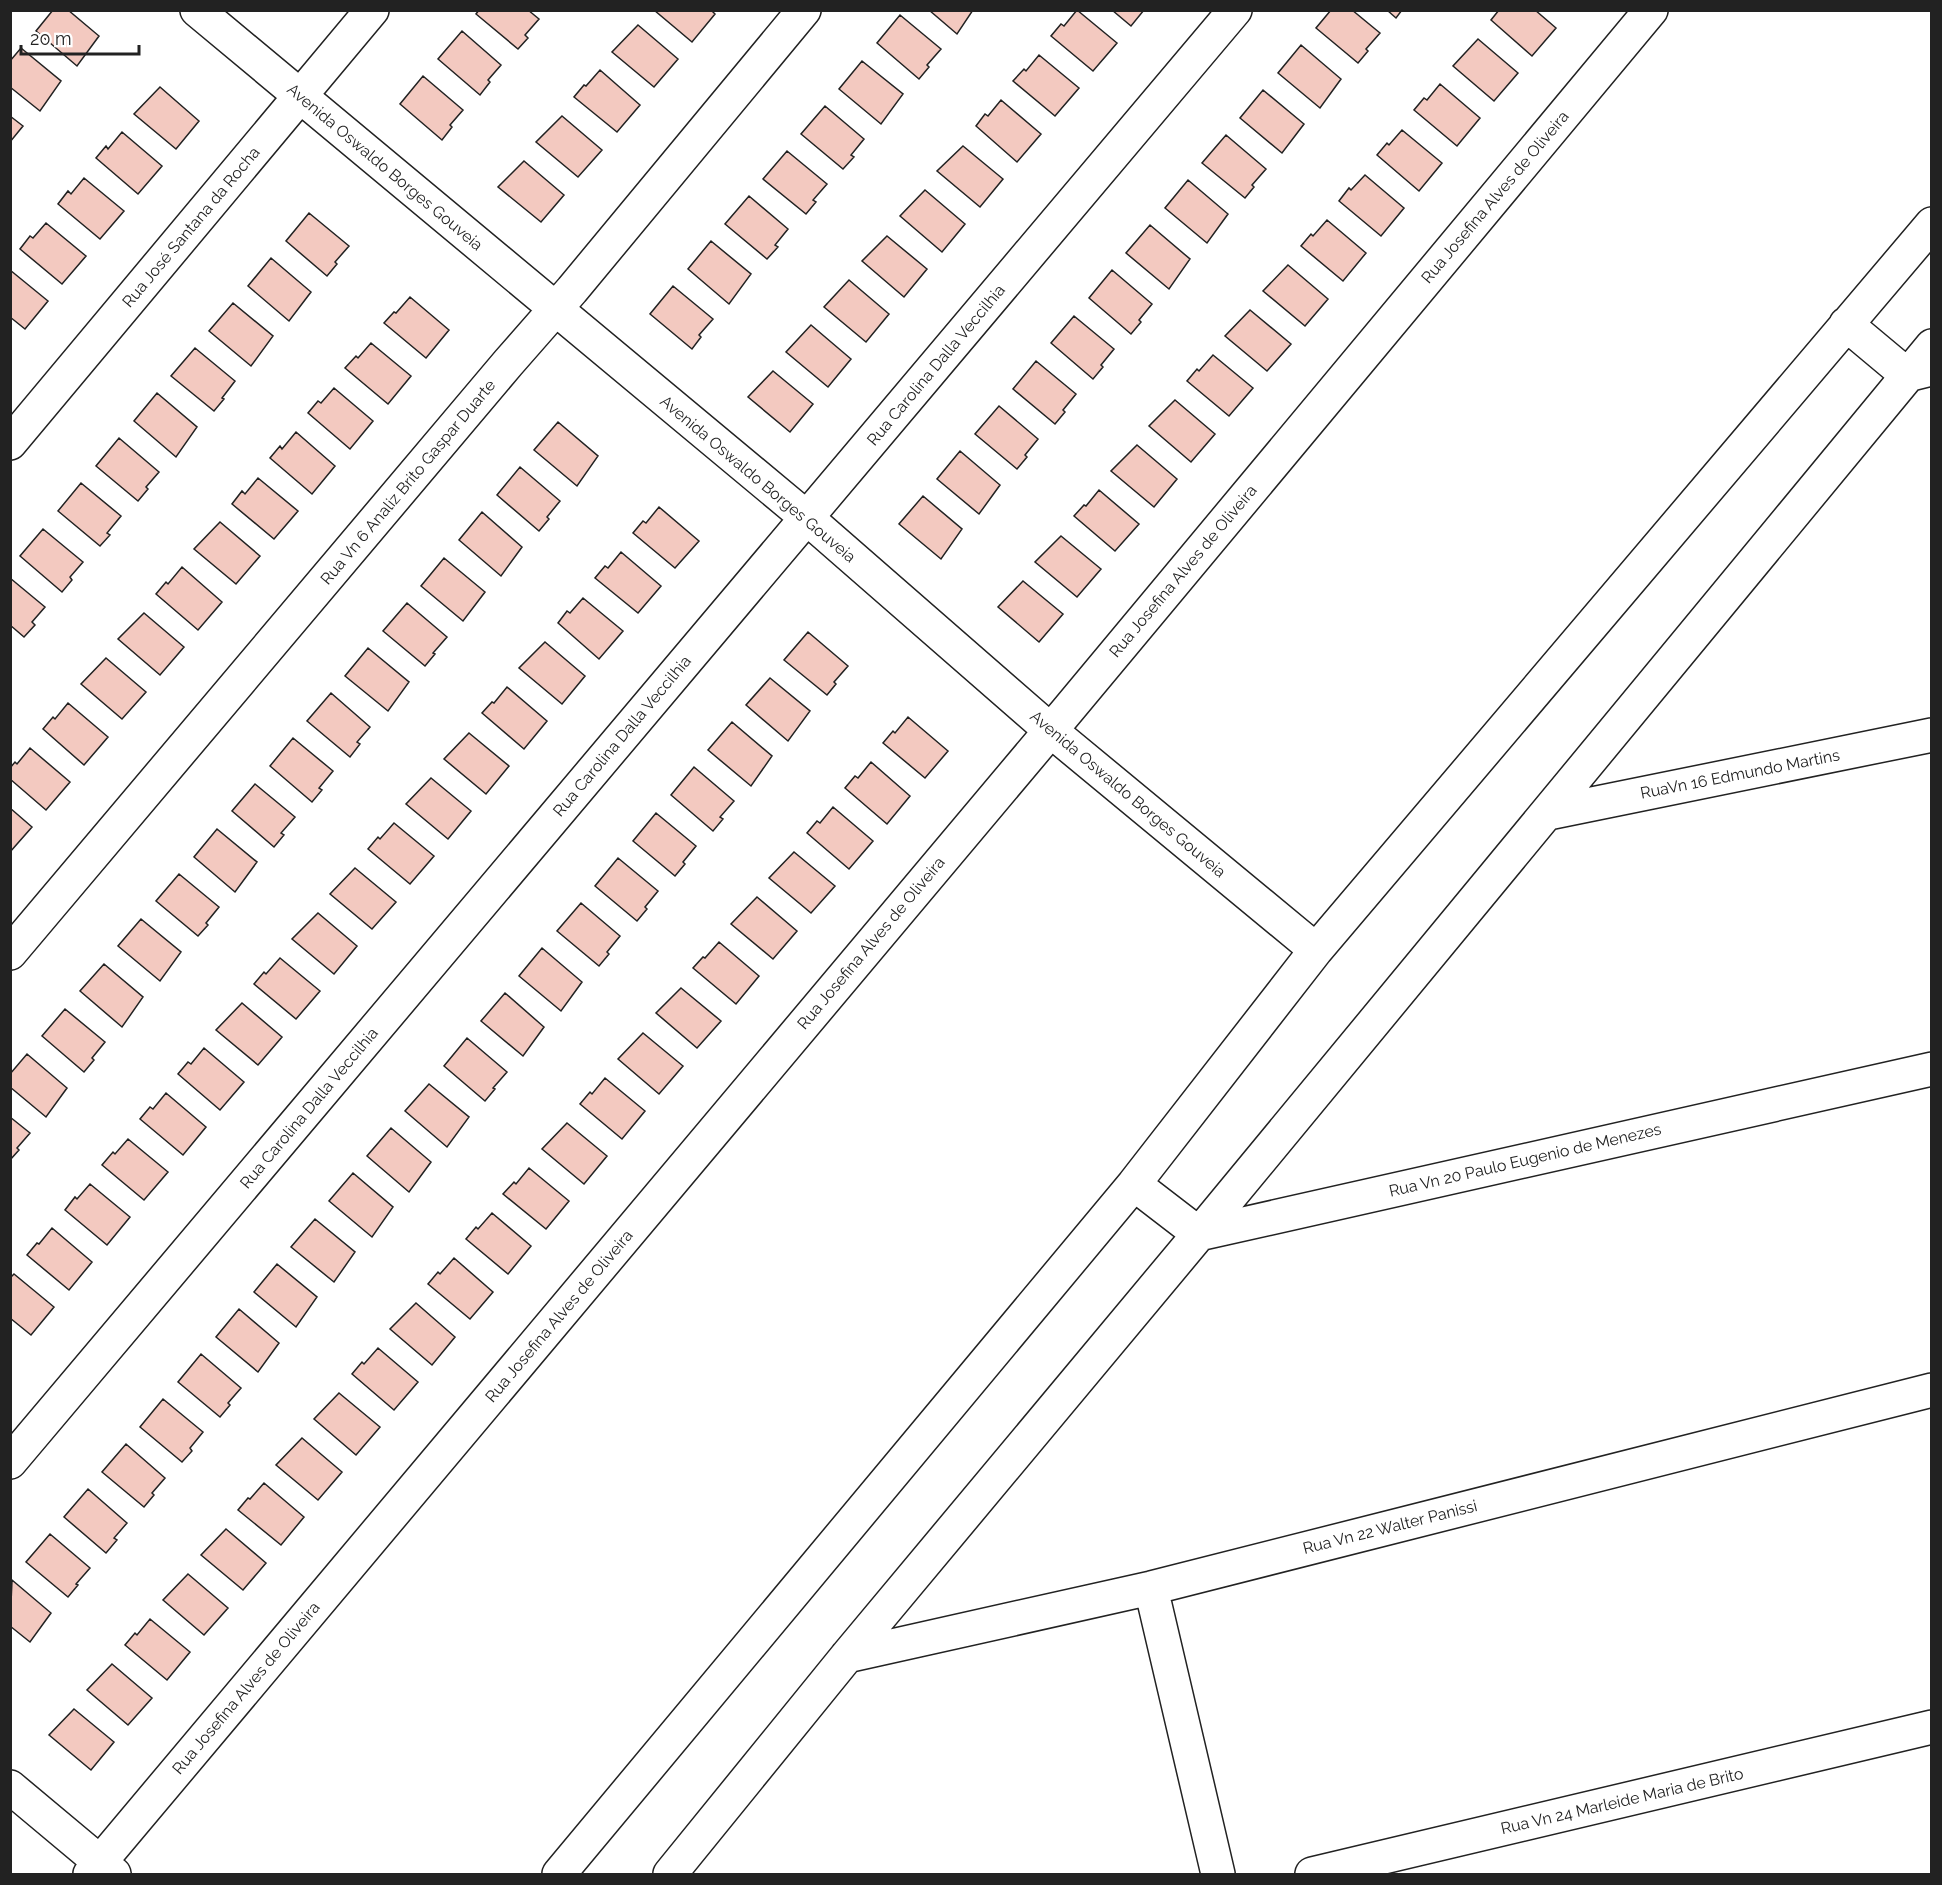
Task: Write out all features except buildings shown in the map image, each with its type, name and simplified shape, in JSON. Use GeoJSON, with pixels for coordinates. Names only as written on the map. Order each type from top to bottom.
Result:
{"type":"FeatureCollection","features":[{"type":"Feature","properties":{"kind":"street","name":"Avenida Oswaldo Borges Gouveia"},"geometry":{"type":"LineString","coordinates":[[197,10],[554,310],[807,518],[1050,730],[1316,950]]}},
{"type":"Feature","properties":{"kind":"street","name":"Rua José Santana da Rocha"},"geometry":{"type":"LineString","coordinates":[[10,443],[372,10]]}},
{"type":"Feature","properties":{"kind":"street","name":"Rua Vn 6 Analiz Brito Gaspar Duarte"},"geometry":{"type":"LineString","coordinates":[[10,953],[554,310],[804,10]]}},
{"type":"Feature","properties":{"kind":"street","name":"Rua Carolina Dalla Veccilhia"},"geometry":{"type":"LineString","coordinates":[[10,1462],[1235,10]]}},
{"type":"Feature","properties":{"kind":"street","name":"Rua Josefina Alves de Oliveira"},"geometry":{"type":"LineString","coordinates":[[101,1871],[1651,10]]}},
{"type":"Feature","properties":{"kind":"street"},"geometry":{"type":"LineString","coordinates":[[559,1875],[1134,1184],[1316,950],[1932,224]]}},
{"type":"Feature","properties":{"kind":"street"},"geometry":{"type":"LineString","coordinates":[[1846,324],[1919,372]]}},
{"type":"Feature","properties":{"kind":"street"},"geometry":{"type":"LineString","coordinates":[[670,1875],[847,1656],[1548,813],[1919,372],[1932,346]]}},
{"type":"Feature","properties":{"kind":"street","name":"RuaVn 16 Edmundo Martins"},"geometry":{"type":"LineString","coordinates":[[1548,813],[1932,735]]}},
{"type":"Feature","properties":{"kind":"street","name":"Rua Vn 20 Paulo Eugenio de Menezes"},"geometry":{"type":"LineString","coordinates":[[1199,1234],[1932,1069]]}},
{"type":"Feature","properties":{"kind":"street"},"geometry":{"type":"LineString","coordinates":[[1134,1184],[1199,1234]]}},
{"type":"Feature","properties":{"kind":"street","name":"Rua Vn 22 Walter Panissi"},"geometry":{"type":"LineString","coordinates":[[847,1656],[1151,1588],[1932,1390]]}},
{"type":"Feature","properties":{"kind":"street"},"geometry":{"type":"LineString","coordinates":[[1151,1588],[1218,1875]]}},
{"type":"Feature","properties":{"kind":"street","name":"Rua Vn 24 Marleide Maria de Brito"},"geometry":{"type":"LineString","coordinates":[[1312,1875],[1932,1727]]}},
{"type":"Feature","properties":{"kind":"street"},"geometry":{"type":"LineString","coordinates":[[10,1787],[101,1871]]}}]}
